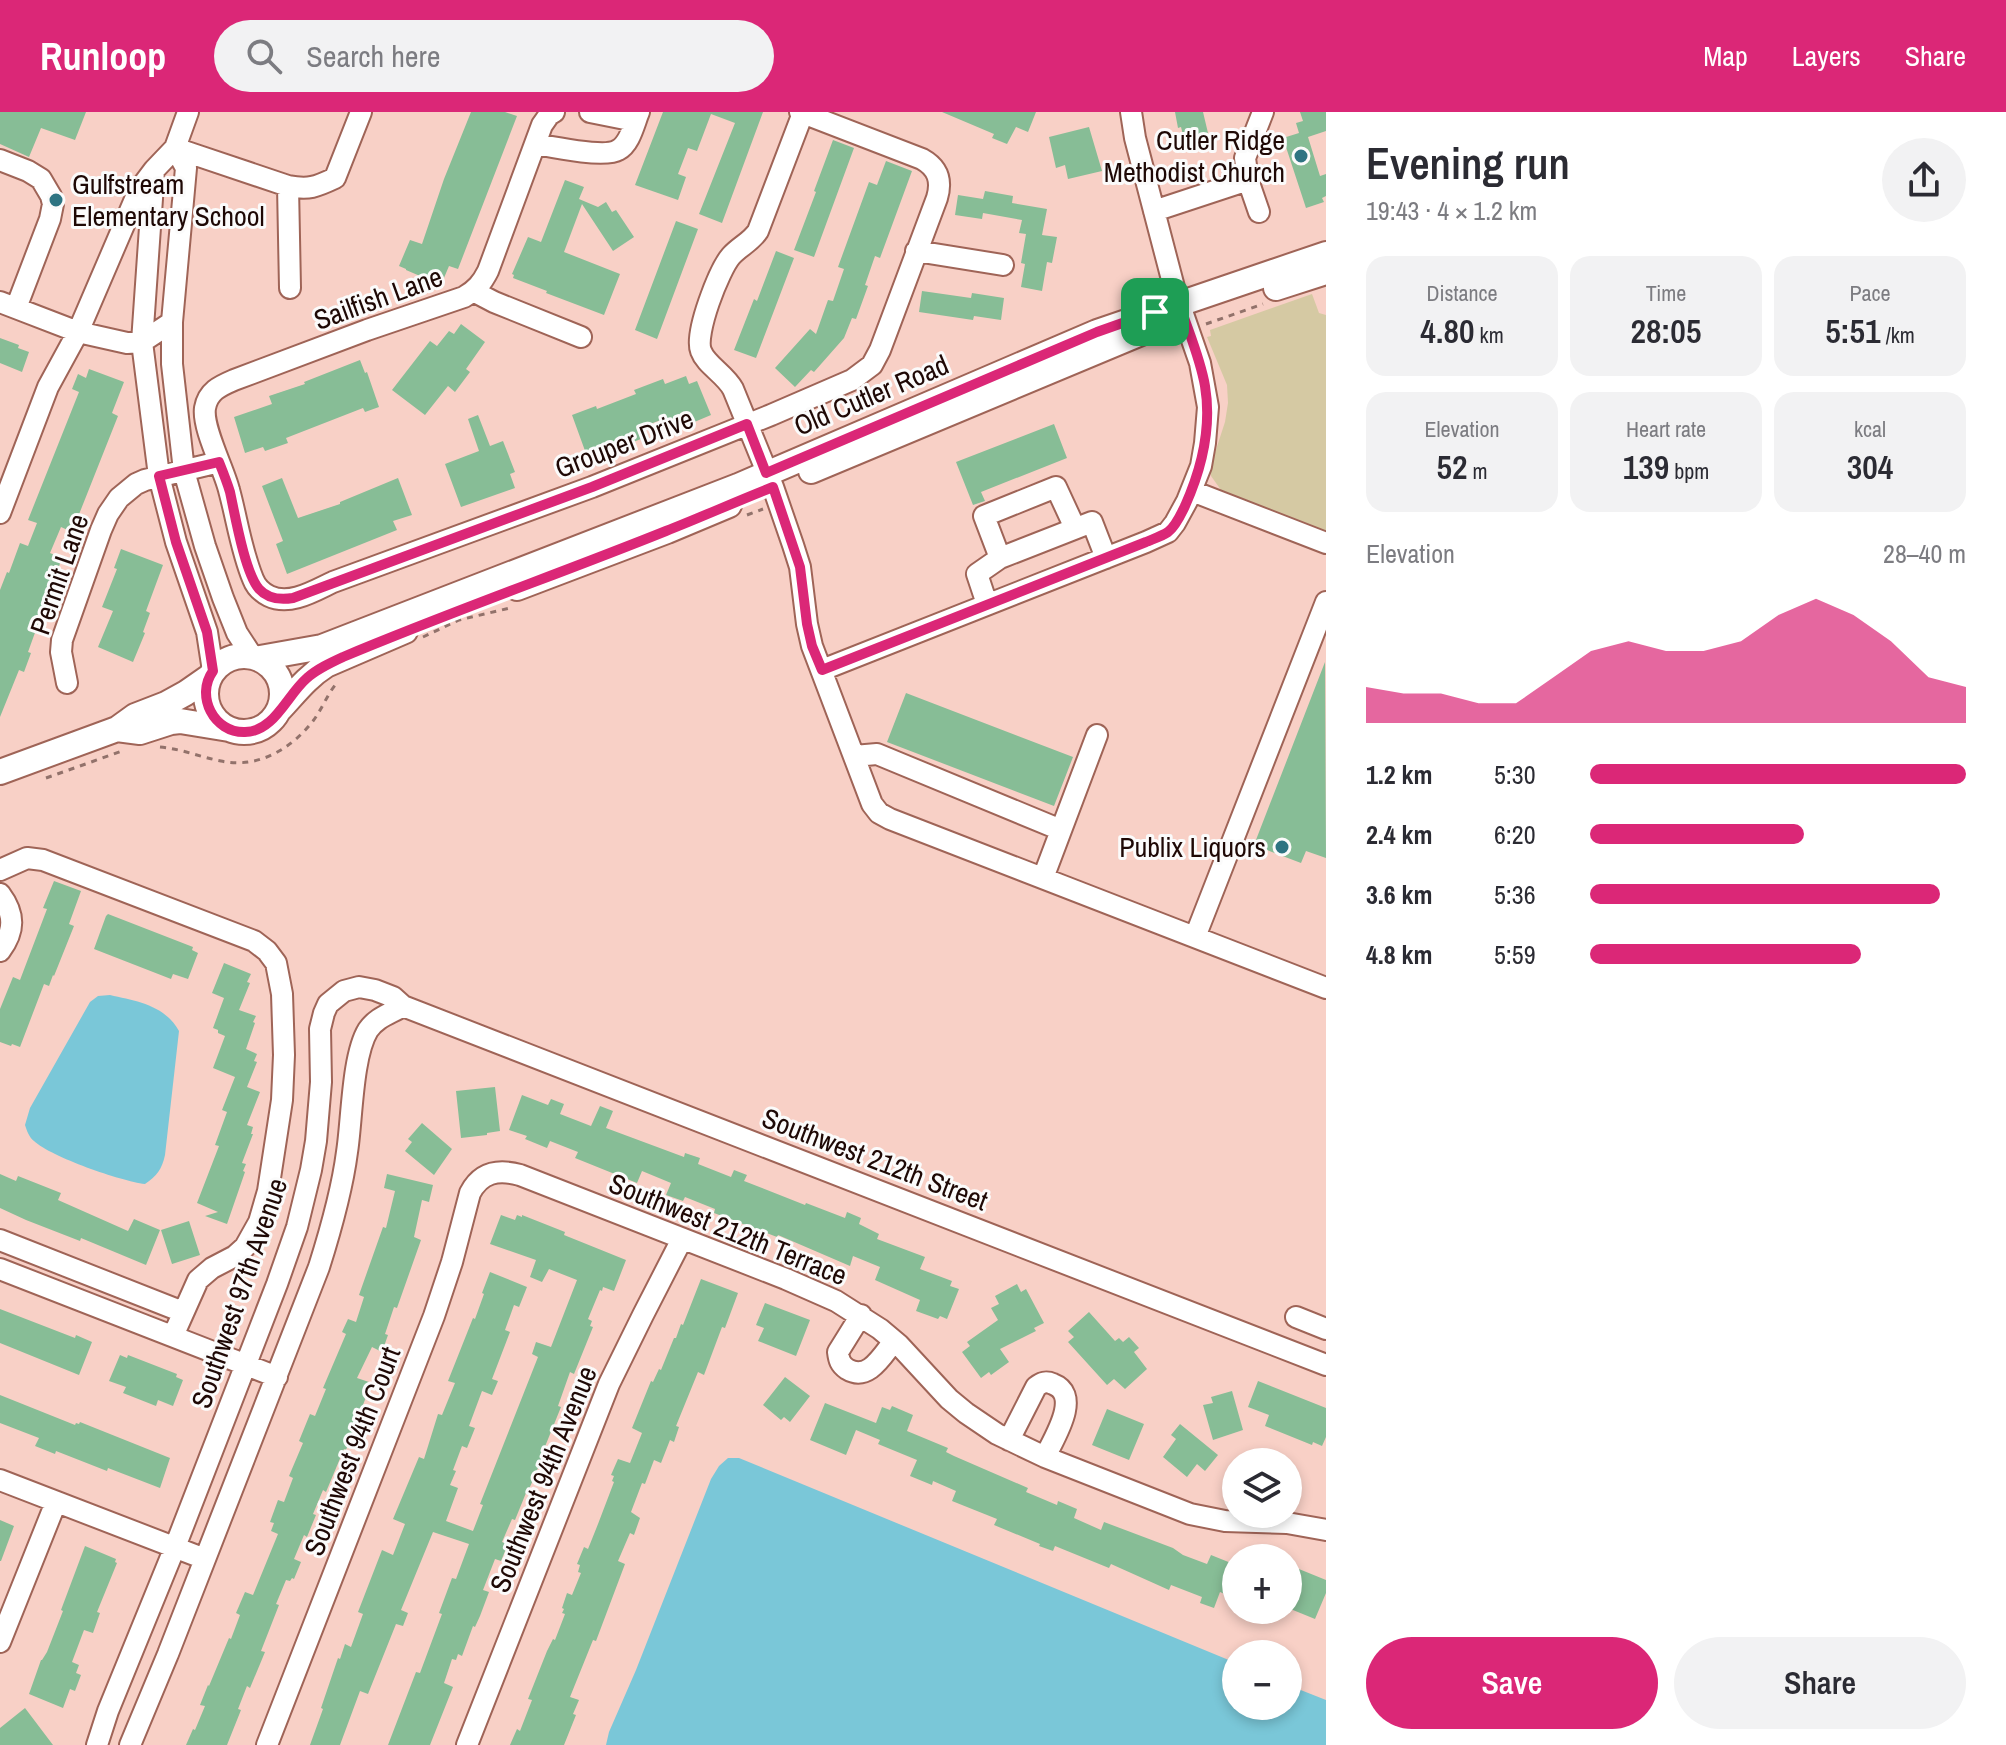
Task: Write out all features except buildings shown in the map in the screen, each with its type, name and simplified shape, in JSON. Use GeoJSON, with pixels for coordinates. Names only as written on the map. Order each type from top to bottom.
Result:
{"type":"FeatureCollection","features":[{"type":"Feature","properties":{"kind":"main road","name":"Old Cutler Road"},"geometry":{"type":"LineString","coordinates":[[1182,311],[1326,254]]}},
{"type":"Feature","properties":{"kind":"main road","name":"Old Cutler Road"},"geometry":{"type":"LineString","coordinates":[[280,709],[307,677],[326,665],[443,615],[653,537],[770,480],[1097,332],[1326,272]]}},
{"type":"Feature","properties":{"kind":"main road","name":"Old Cutler Road"},"geometry":{"type":"LineString","coordinates":[[256,657],[322,647],[738,486],[770,480]]}},
{"type":"Feature","properties":{"kind":"main road"},"geometry":{"type":"LineString","coordinates":[[0,772],[117,729],[135,716],[186,693],[230,658],[245,655],[256,657],[272,667],[280,679],[283,694],[280,709],[272,721],[259,730],[244,732],[180,721],[140,732],[117,729]]}},
{"type":"Feature","properties":{"kind":"main road"},"geometry":{"type":"LineString","coordinates":[[211,674],[206,693],[208,708],[217,721],[229,729]]}},
{"type":"Feature","properties":{"kind":"street"},"geometry":{"type":"LineString","coordinates":[[2,505],[48,387],[78,332],[139,190],[175,148],[188,112]]}},
{"type":"Feature","properties":{"kind":"street"},"geometry":{"type":"LineString","coordinates":[[175,148],[288,186],[305,189],[317,187],[335,178],[361,112]]}},
{"type":"Feature","properties":{"kind":"street","name":"Sailfish Lane"},"geometry":{"type":"LineString","coordinates":[[219,462],[205,417],[208,397],[219,386],[454,301],[473,291],[488,271],[542,125],[554,112]]}},
{"type":"Feature","properties":{"kind":"street"},"geometry":{"type":"LineString","coordinates":[[536,144],[600,153],[620,149],[637,116],[590,112]]}},
{"type":"Feature","properties":{"kind":"street"},"geometry":{"type":"LineString","coordinates":[[822,670],[1168,532],[1181,513],[1201,466],[1208,407],[1200,363],[1154,211],[1131,112]]}},
{"type":"Feature","properties":{"kind":"street"},"geometry":{"type":"LineString","coordinates":[[1259,212],[1248,180],[1245,158],[1263,112]]}},
{"type":"Feature","properties":{"kind":"street"},"geometry":{"type":"LineString","coordinates":[[802,113],[758,231],[726,262],[718,279],[699,333],[701,354],[730,383],[770,480],[800,567],[812,646],[872,804],[879,813],[1326,988]]}},
{"type":"Feature","properties":{"kind":"street","name":"Grouper Drive"},"geometry":{"type":"LineString","coordinates":[[219,462],[254,581],[264,593],[283,600],[306,595],[333,582],[592,487],[852,380],[872,365],[880,350],[938,193],[939,180],[936,170],[922,159],[802,113]]}},
{"type":"Feature","properties":{"kind":"street"},"geometry":{"type":"LineString","coordinates":[[175,148],[186,168],[172,322],[172,364],[184,471],[223,598],[237,633],[256,657]]}},
{"type":"Feature","properties":{"kind":"street"},"geometry":{"type":"LineString","coordinates":[[0,160],[41,179],[53,204],[50,219],[8,305],[78,332],[127,343],[142,342],[172,322]]}},
{"type":"Feature","properties":{"kind":"street"},"geometry":{"type":"LineString","coordinates":[[154,170],[142,342],[159,476],[176,542],[207,632],[211,674]]}},
{"type":"Feature","properties":{"kind":"street"},"geometry":{"type":"LineString","coordinates":[[1154,211],[1248,180]]}},
{"type":"Feature","properties":{"kind":"street"},"geometry":{"type":"LineString","coordinates":[[288,186],[290,288]]}},
{"type":"Feature","properties":{"kind":"street"},"geometry":{"type":"LineString","coordinates":[[916,251],[1003,265]]}},
{"type":"Feature","properties":{"kind":"street"},"geometry":{"type":"LineString","coordinates":[[473,291],[581,337]]}},
{"type":"Feature","properties":{"kind":"street","name":"Permit Lane"},"geometry":{"type":"LineString","coordinates":[[67,683],[62,640],[113,506],[136,484],[219,462]]}},
{"type":"Feature","properties":{"kind":"street"},"geometry":{"type":"LineString","coordinates":[[1000,558],[984,516],[1056,487],[1075,528]]}},
{"type":"Feature","properties":{"kind":"street"},"geometry":{"type":"LineString","coordinates":[[1192,491],[1326,543]]}},
{"type":"Feature","properties":{"kind":"street"},"geometry":{"type":"LineString","coordinates":[[987,604],[977,574],[1000,558],[1075,528],[1092,522],[1106,558]]}},
{"type":"Feature","properties":{"kind":"street"},"geometry":{"type":"LineString","coordinates":[[1195,937],[1326,602]]}},
{"type":"Feature","properties":{"kind":"street"},"geometry":{"type":"LineString","coordinates":[[1043,878],[1097,735]]}},
{"type":"Feature","properties":{"kind":"street"},"geometry":{"type":"LineString","coordinates":[[854,756],[877,754],[1061,830]]}},
{"type":"Feature","properties":{"kind":"street","name":"Southwest 97th Avenue"},"geometry":{"type":"LineString","coordinates":[[0,870],[27,858],[43,860],[254,941],[276,963],[282,994],[284,1080],[276,1146],[263,1209],[245,1247],[198,1280],[173,1336]]}},
{"type":"Feature","properties":{"kind":"street"},"geometry":{"type":"LineString","coordinates":[[0,894],[13,922],[0,951]]}},
{"type":"Feature","properties":{"kind":"street","name":"Southwest 97th Avenue"},"geometry":{"type":"LineString","coordinates":[[97,1745],[288,1256],[311,1170],[319,1111],[320,1029],[324,1013],[334,998],[359,987],[393,997],[403,1006]]}},
{"type":"Feature","properties":{"kind":"street"},"geometry":{"type":"LineString","coordinates":[[130,1745],[319,1267],[336,1210],[347,1152],[356,1068],[363,1042],[379,1018],[403,1006]]}},
{"type":"Feature","properties":{"kind":"street","name":"Southwest 212th Street"},"geometry":{"type":"LineString","coordinates":[[403,1006],[1326,1365]]}},
{"type":"Feature","properties":{"kind":"street","name":"Southwest 212th Terrace"},"geometry":{"type":"LineString","coordinates":[[483,1177],[500,1171],[520,1175],[816,1291],[861,1315],[894,1341],[949,1399],[1009,1440],[1169,1507],[1209,1518],[1222,1518]]}},
{"type":"Feature","properties":{"kind":"street","name":"Southwest 94th Court"},"geometry":{"type":"LineString","coordinates":[[267,1745],[434,1316],[470,1193],[483,1177]]}},
{"type":"Feature","properties":{"kind":"street","name":"Southwest 94th Avenue"},"geometry":{"type":"LineString","coordinates":[[467,1745],[609,1384],[682,1239]]}},
{"type":"Feature","properties":{"kind":"street"},"geometry":{"type":"LineString","coordinates":[[0,1240],[183,1312]]}},
{"type":"Feature","properties":{"kind":"street"},"geometry":{"type":"LineString","coordinates":[[0,1269],[277,1377]]}},
{"type":"Feature","properties":{"kind":"street"},"geometry":{"type":"LineString","coordinates":[[861,1315],[838,1352],[841,1365],[863,1373],[871,1369],[894,1341]]}},
{"type":"Feature","properties":{"kind":"street"},"geometry":{"type":"LineString","coordinates":[[1296,1317],[1326,1329]]}},
{"type":"Feature","properties":{"kind":"street"},"geometry":{"type":"LineString","coordinates":[[1009,1440],[1036,1387],[1048,1382],[1057,1385],[1064,1391],[1067,1406],[1045,1457]]}},
{"type":"Feature","properties":{"kind":"street"},"geometry":{"type":"LineString","coordinates":[[0,1480],[205,1559]]}},
{"type":"Feature","properties":{"kind":"street"},"geometry":{"type":"LineString","coordinates":[[0,1642],[56,1502]]}},
{"type":"Feature","properties":{"kind":"street","name":"Southwest 212th Terrace"},"geometry":{"type":"LineString","coordinates":[[1302,1524],[1326,1530]]}},
{"type":"Feature","properties":{"kind":"shaded area"},"geometry":{"type":"Polygon","coordinates":[[[1312,294],[1319,313],[1326,315],[1326,532],[1221,490],[1211,476],[1210,468],[1228,403],[1227,385],[1207,337],[1211,336],[1210,330],[1312,294]]]}},
{"type":"Feature","properties":{"kind":"water"},"geometry":{"type":"Polygon","coordinates":[[[110,995],[158,1010],[179,1031],[165,1155],[158,1172],[145,1184],[104,1173],[55,1154],[32,1139],[25,1125],[30,1108],[90,1002],[98,996],[110,995]]]}},
{"type":"Feature","properties":{"kind":"water"},"geometry":{"type":"Polygon","coordinates":[[[728,1458],[739,1458],[1222,1657],[1222,1720],[1302,1720],[1302,1691],[1326,1700],[1326,1745],[606,1745],[711,1479],[728,1458]]]}},
{"type":"Feature","properties":{"kind":"place","name":"Cutler Ridge Methodist Church"},"geometry":{"type":"Point","coordinates":[1301,156]}},
{"type":"Feature","properties":{"kind":"place","name":"Gulfstream Elementary School"},"geometry":{"type":"Point","coordinates":[56,200]}},
{"type":"Feature","properties":{"kind":"place","name":"Publix Liquors"},"geometry":{"type":"Point","coordinates":[1282,847]}},
{"type":"Feature","properties":{"kind":"route"},"geometry":{"type":"LineString","coordinates":[[1179,303],[1200,363],[1208,407],[1201,466],[1192,491],[1168,532],[1146,542],[822,670],[807,624],[800,567],[773,487],[557,574],[443,615],[326,665],[307,677],[272,721],[259,730],[244,732],[229,729],[217,721],[208,708],[206,693],[213,671],[207,632],[176,542],[159,476],[219,462],[254,581],[270,597],[283,600],[306,595],[333,582],[592,487],[747,424],[766,473],[1097,332],[1155,312],[1179,303]]}}]}
